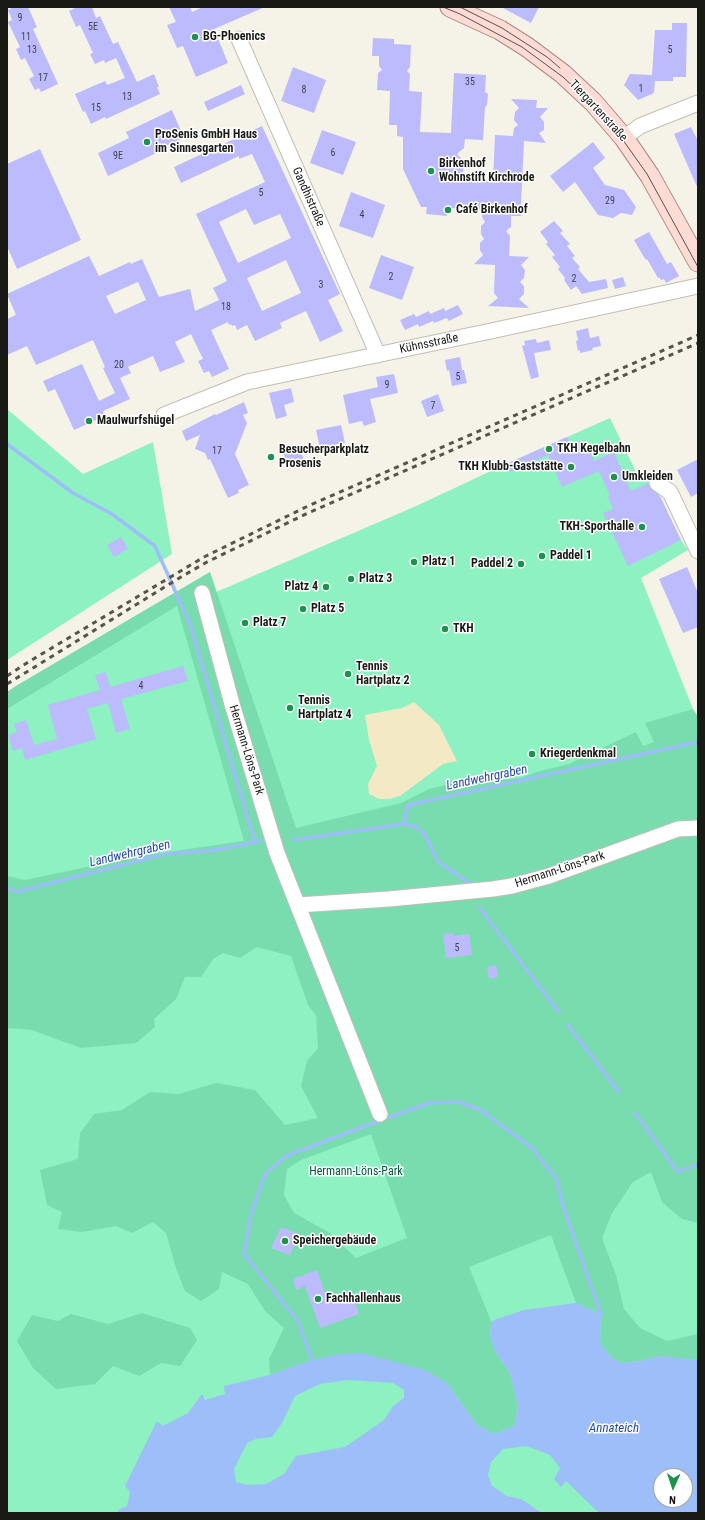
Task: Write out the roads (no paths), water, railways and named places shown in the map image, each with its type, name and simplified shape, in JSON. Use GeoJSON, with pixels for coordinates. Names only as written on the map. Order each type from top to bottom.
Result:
{"type":"FeatureCollection","features":[{"type":"Feature","properties":{"kind":"main road","name":"Tiergartenstraße"},"geometry":{"type":"LineString","coordinates":[[450,7],[500,30],[527,47],[563,74],[593,102],[624,138],[650,176],[698,262]]}},
{"type":"Feature","properties":{"kind":"street","name":"Gandhistraße"},"geometry":{"type":"LineString","coordinates":[[239,39],[378,355]]}},
{"type":"Feature","properties":{"kind":"street"},"geometry":{"type":"LineString","coordinates":[[624,138],[640,126],[698,103]]}},
{"type":"Feature","properties":{"kind":"street","name":"Kühnsstraße"},"geometry":{"type":"LineString","coordinates":[[164,416],[247,382],[698,286]]}},
{"type":"Feature","properties":{"kind":"street"},"geometry":{"type":"LineString","coordinates":[[657,483],[670,492],[698,551]]}},
{"type":"Feature","properties":{"kind":"street","name":"Hermann-Löns-Park"},"geometry":{"type":"LineString","coordinates":[[202,593],[232,704],[277,853],[380,1114]]}},
{"type":"Feature","properties":{"kind":"street","name":"Hermann-Löns-Park"},"geometry":{"type":"LineString","coordinates":[[298,905],[396,898],[512,886],[549,876],[678,829],[698,828]]}},
{"type":"Feature","properties":{"kind":"water","name":"Annateich"},"geometry":{"type":"Polygon","coordinates":[[[576,1303],[601,1314],[600,1343],[610,1356],[621,1363],[640,1361],[658,1356],[698,1360],[698,1513],[599,1513],[566,1481],[561,1487],[554,1479],[560,1468],[550,1455],[526,1446],[503,1449],[491,1462],[488,1475],[492,1486],[507,1496],[521,1499],[542,1513],[118,1513],[118,1510],[127,1506],[130,1492],[125,1486],[157,1421],[163,1426],[188,1413],[202,1394],[205,1400],[225,1394],[224,1386],[270,1375],[312,1360],[340,1354],[362,1353],[425,1370],[447,1383],[477,1425],[494,1434],[514,1426],[518,1407],[510,1373],[496,1353],[490,1337],[491,1321],[524,1310],[576,1303]],[[348,1380],[320,1384],[295,1396],[282,1423],[272,1437],[256,1439],[247,1443],[234,1469],[236,1482],[248,1485],[266,1484],[284,1474],[296,1456],[345,1447],[384,1420],[393,1406],[404,1398],[404,1390],[393,1383],[348,1380]]]}},
{"type":"Feature","properties":{"kind":"waterway"},"geometry":{"type":"LineString","coordinates":[[7,444],[73,493],[112,514],[155,546],[190,624],[255,842]]}},
{"type":"Feature","properties":{"kind":"waterway","name":"Landwehrgraben"},"geometry":{"type":"LineString","coordinates":[[294,840],[404,824],[408,805],[698,742]]}},
{"type":"Feature","properties":{"kind":"waterway"},"geometry":{"type":"LineString","coordinates":[[404,824],[417,827],[426,837],[438,862],[471,884]]}},
{"type":"Feature","properties":{"kind":"waterway","name":"Landwehrgraben"},"geometry":{"type":"LineString","coordinates":[[7,888],[16,892],[165,854],[216,850],[260,841]]}},
{"type":"Feature","properties":{"kind":"waterway"},"geometry":{"type":"LineString","coordinates":[[479,907],[559,1012]]}},
{"type":"Feature","properties":{"kind":"waterway"},"geometry":{"type":"LineString","coordinates":[[568,1025],[619,1092]]}},
{"type":"Feature","properties":{"kind":"waterway"},"geometry":{"type":"LineString","coordinates":[[312,1360],[298,1321],[244,1254],[251,1214],[265,1174],[286,1156],[429,1103],[458,1102],[479,1109],[532,1148],[556,1178],[565,1212],[601,1314]]}},
{"type":"Feature","properties":{"kind":"waterway"},"geometry":{"type":"LineString","coordinates":[[635,1113],[678,1172],[698,1164]]}},
{"type":"Feature","properties":{"kind":"tram line"},"geometry":{"type":"LineString","coordinates":[[443,7],[460,14],[522,47],[563,77],[601,113],[618,133],[647,174],[698,267]]}},
{"type":"Feature","properties":{"kind":"tram line"},"geometry":{"type":"LineString","coordinates":[[460,7],[502,28],[547,57],[560,68]]}},
{"type":"Feature","properties":{"kind":"railway"},"geometry":{"type":"LineString","coordinates":[[7,676],[204,557],[306,507],[698,335]]}},
{"type":"Feature","properties":{"kind":"railway"},"geometry":{"type":"LineString","coordinates":[[7,684],[207,562],[308,513],[698,343]]}},
{"type":"Feature","properties":{"kind":"place","name":"BG-Phoenics"},"geometry":{"type":"Point","coordinates":[195,37]}},
{"type":"Feature","properties":{"kind":"place","name":"ProSenis GmbH Haus im Sinnesgarten"},"geometry":{"type":"Point","coordinates":[147,142]}},
{"type":"Feature","properties":{"kind":"place","name":"Birkenhof Wohnstift Kirchrode"},"geometry":{"type":"Point","coordinates":[431,171]}},
{"type":"Feature","properties":{"kind":"place","name":"Café Birkenhof"},"geometry":{"type":"Point","coordinates":[448,210]}},
{"type":"Feature","properties":{"kind":"place","name":"Maulwurfshügel"},"geometry":{"type":"Point","coordinates":[89,421]}},
{"type":"Feature","properties":{"kind":"place","name":"TKH Kegelbahn"},"geometry":{"type":"Point","coordinates":[549,449]}},
{"type":"Feature","properties":{"kind":"place","name":"Besucherparkplatz Prosenis"},"geometry":{"type":"Point","coordinates":[271,457]}},
{"type":"Feature","properties":{"kind":"place","name":"TKH Klubb-Gaststätte"},"geometry":{"type":"Point","coordinates":[571,467]}},
{"type":"Feature","properties":{"kind":"place","name":"Umkleiden"},"geometry":{"type":"Point","coordinates":[614,477]}},
{"type":"Feature","properties":{"kind":"place","name":"TKH-Sporthalle"},"geometry":{"type":"Point","coordinates":[642,527]}},
{"type":"Feature","properties":{"kind":"place","name":"Paddel 1"},"geometry":{"type":"Point","coordinates":[542,556]}},
{"type":"Feature","properties":{"kind":"place","name":"Platz 1"},"geometry":{"type":"Point","coordinates":[414,562]}},
{"type":"Feature","properties":{"kind":"place","name":"Paddel 2"},"geometry":{"type":"Point","coordinates":[521,564]}},
{"type":"Feature","properties":{"kind":"place","name":"Platz 3"},"geometry":{"type":"Point","coordinates":[351,579]}},
{"type":"Feature","properties":{"kind":"place","name":"Platz 4"},"geometry":{"type":"Point","coordinates":[326,587]}},
{"type":"Feature","properties":{"kind":"place","name":"Platz 5"},"geometry":{"type":"Point","coordinates":[303,609]}},
{"type":"Feature","properties":{"kind":"place","name":"Platz 7"},"geometry":{"type":"Point","coordinates":[245,623]}},
{"type":"Feature","properties":{"kind":"place","name":"TKH"},"geometry":{"type":"Point","coordinates":[445,629]}},
{"type":"Feature","properties":{"kind":"place","name":"Tennis Hartplatz 2"},"geometry":{"type":"Point","coordinates":[348,674]}},
{"type":"Feature","properties":{"kind":"place","name":"Tennis Hartplatz 4"},"geometry":{"type":"Point","coordinates":[290,708]}},
{"type":"Feature","properties":{"kind":"place","name":"Kriegerdenkmal"},"geometry":{"type":"Point","coordinates":[532,754]}},
{"type":"Feature","properties":{"kind":"place","name":"Speichergebäude"},"geometry":{"type":"Point","coordinates":[285,1241]}},
{"type":"Feature","properties":{"kind":"place","name":"Fachhallenhaus"},"geometry":{"type":"Point","coordinates":[318,1299]}}]}
